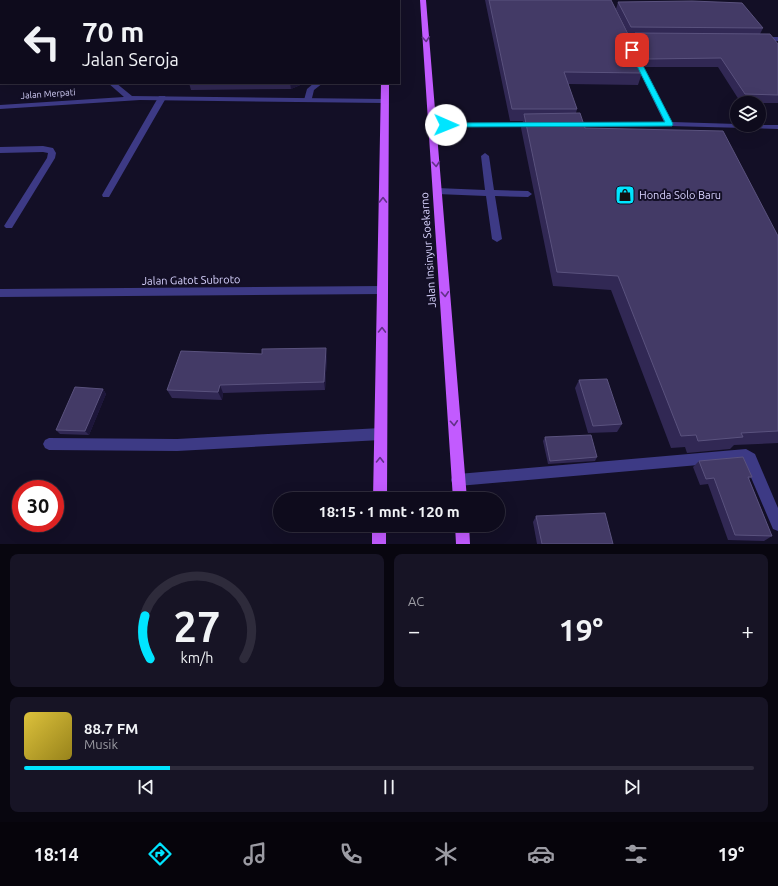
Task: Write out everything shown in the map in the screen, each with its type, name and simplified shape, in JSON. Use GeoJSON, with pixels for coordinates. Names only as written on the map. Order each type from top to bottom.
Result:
{"type":"FeatureCollection","features":[{"type":"Feature","properties":{"kind":"main road","name":"Jalan Insinyur Soekarno"},"geometry":{"type":"LineString","coordinates":[[423,0],[459,492]]}},
{"type":"Feature","properties":{"kind":"main road"},"geometry":{"type":"LineString","coordinates":[[380,492],[384,84]]}},
{"type":"Feature","properties":{"kind":"main road"},"geometry":{"type":"LineString","coordinates":[[378,544],[379,532]]}},
{"type":"Feature","properties":{"kind":"main road"},"geometry":{"type":"LineString","coordinates":[[462,532],[463,544]]}},
{"type":"Feature","properties":{"kind":"street"},"geometry":{"type":"LineString","coordinates":[[626,38],[669,124]]}},
{"type":"Feature","properties":{"kind":"street"},"geometry":{"type":"LineString","coordinates":[[754,39],[778,39]]}},
{"type":"Feature","properties":{"kind":"street"},"geometry":{"type":"LineString","coordinates":[[113,84],[131,99]]}},
{"type":"Feature","properties":{"kind":"street"},"geometry":{"type":"LineString","coordinates":[[308,100],[311,89],[318,84]]}},
{"type":"Feature","properties":{"kind":"street"},"geometry":{"type":"LineString","coordinates":[[106,195],[162,98]]}},
{"type":"Feature","properties":{"kind":"street","name":"Jalan Merpati"},"geometry":{"type":"LineString","coordinates":[[0,107],[162,98],[384,100]]}},
{"type":"Feature","properties":{"kind":"street"},"geometry":{"type":"LineString","coordinates":[[560,125],[669,124],[776,127],[778,136]]}},
{"type":"Feature","properties":{"kind":"street"},"geometry":{"type":"LineString","coordinates":[[433,125],[545,125]]}},
{"type":"Feature","properties":{"kind":"street"},"geometry":{"type":"LineString","coordinates":[[0,150],[43,149],[50,150],[52,154],[35,185],[9,226]]}},
{"type":"Feature","properties":{"kind":"street"},"geometry":{"type":"LineString","coordinates":[[485,156],[497,239]]}},
{"type":"Feature","properties":{"kind":"street"},"geometry":{"type":"LineString","coordinates":[[437,191],[528,194]]}},
{"type":"Feature","properties":{"kind":"street","name":"Jalan Gatot Subroto"},"geometry":{"type":"LineString","coordinates":[[0,293],[383,290]]}},
{"type":"Feature","properties":{"kind":"street"},"geometry":{"type":"LineString","coordinates":[[49,444],[177,445],[381,434]]}},
{"type":"Feature","properties":{"kind":"street"},"geometry":{"type":"LineString","coordinates":[[458,480],[535,474],[650,462],[746,455],[750,458],[778,524]]}},
{"type":"Feature","properties":{"kind":"building"},"geometry":{"type":"Polygon","coordinates":[[[489,0],[611,0],[639,56],[634,56],[642,73],[564,72],[577,109],[512,109],[489,0]]]}},
{"type":"Feature","properties":{"kind":"building"},"geometry":{"type":"Polygon","coordinates":[[[692,1],[742,3],[763,28],[631,27],[618,2],[692,1]]]}},
{"type":"Feature","properties":{"kind":"building"},"geometry":{"type":"Polygon","coordinates":[[[635,33],[770,34],[778,44],[778,95],[745,94],[721,58],[648,59],[635,33]]]}},
{"type":"Feature","properties":{"kind":"building"},"geometry":{"type":"Polygon","coordinates":[[[580,113],[585,128],[723,131],[778,236],[778,431],[741,433],[743,437],[698,441],[696,435],[681,436],[618,276],[557,272],[524,114],[580,113]]]}},
{"type":"Feature","properties":{"kind":"building"},"geometry":{"type":"Polygon","coordinates":[[[326,348],[324,382],[220,385],[218,392],[167,390],[181,351],[262,354],[262,349],[326,348]]]}},
{"type":"Feature","properties":{"kind":"building"},"geometry":{"type":"Polygon","coordinates":[[[607,379],[622,424],[593,426],[579,380],[607,379]]]}},
{"type":"Feature","properties":{"kind":"building"},"geometry":{"type":"Polygon","coordinates":[[[75,387],[103,389],[85,431],[56,430],[75,387]]]}},
{"type":"Feature","properties":{"kind":"building"},"geometry":{"type":"Polygon","coordinates":[[[591,435],[597,457],[550,461],[545,437],[591,435]]]}},
{"type":"Feature","properties":{"kind":"building"},"geometry":{"type":"Polygon","coordinates":[[[743,457],[752,477],[748,477],[772,536],[735,535],[714,478],[706,479],[699,461],[743,457]]]}},
{"type":"Feature","properties":{"kind":"building"},"geometry":{"type":"Polygon","coordinates":[[[605,513],[613,544],[542,544],[536,516],[605,513]]]}},
{"type":"Feature","properties":{"kind":"place","name":"Honda Solo Baru"},"geometry":{"type":"Point","coordinates":[625,195]}},
{"type":"Feature","properties":{"kind":"route"},"geometry":{"type":"LineString","coordinates":[[446,125],[669,124],[632,50]]}}]}
